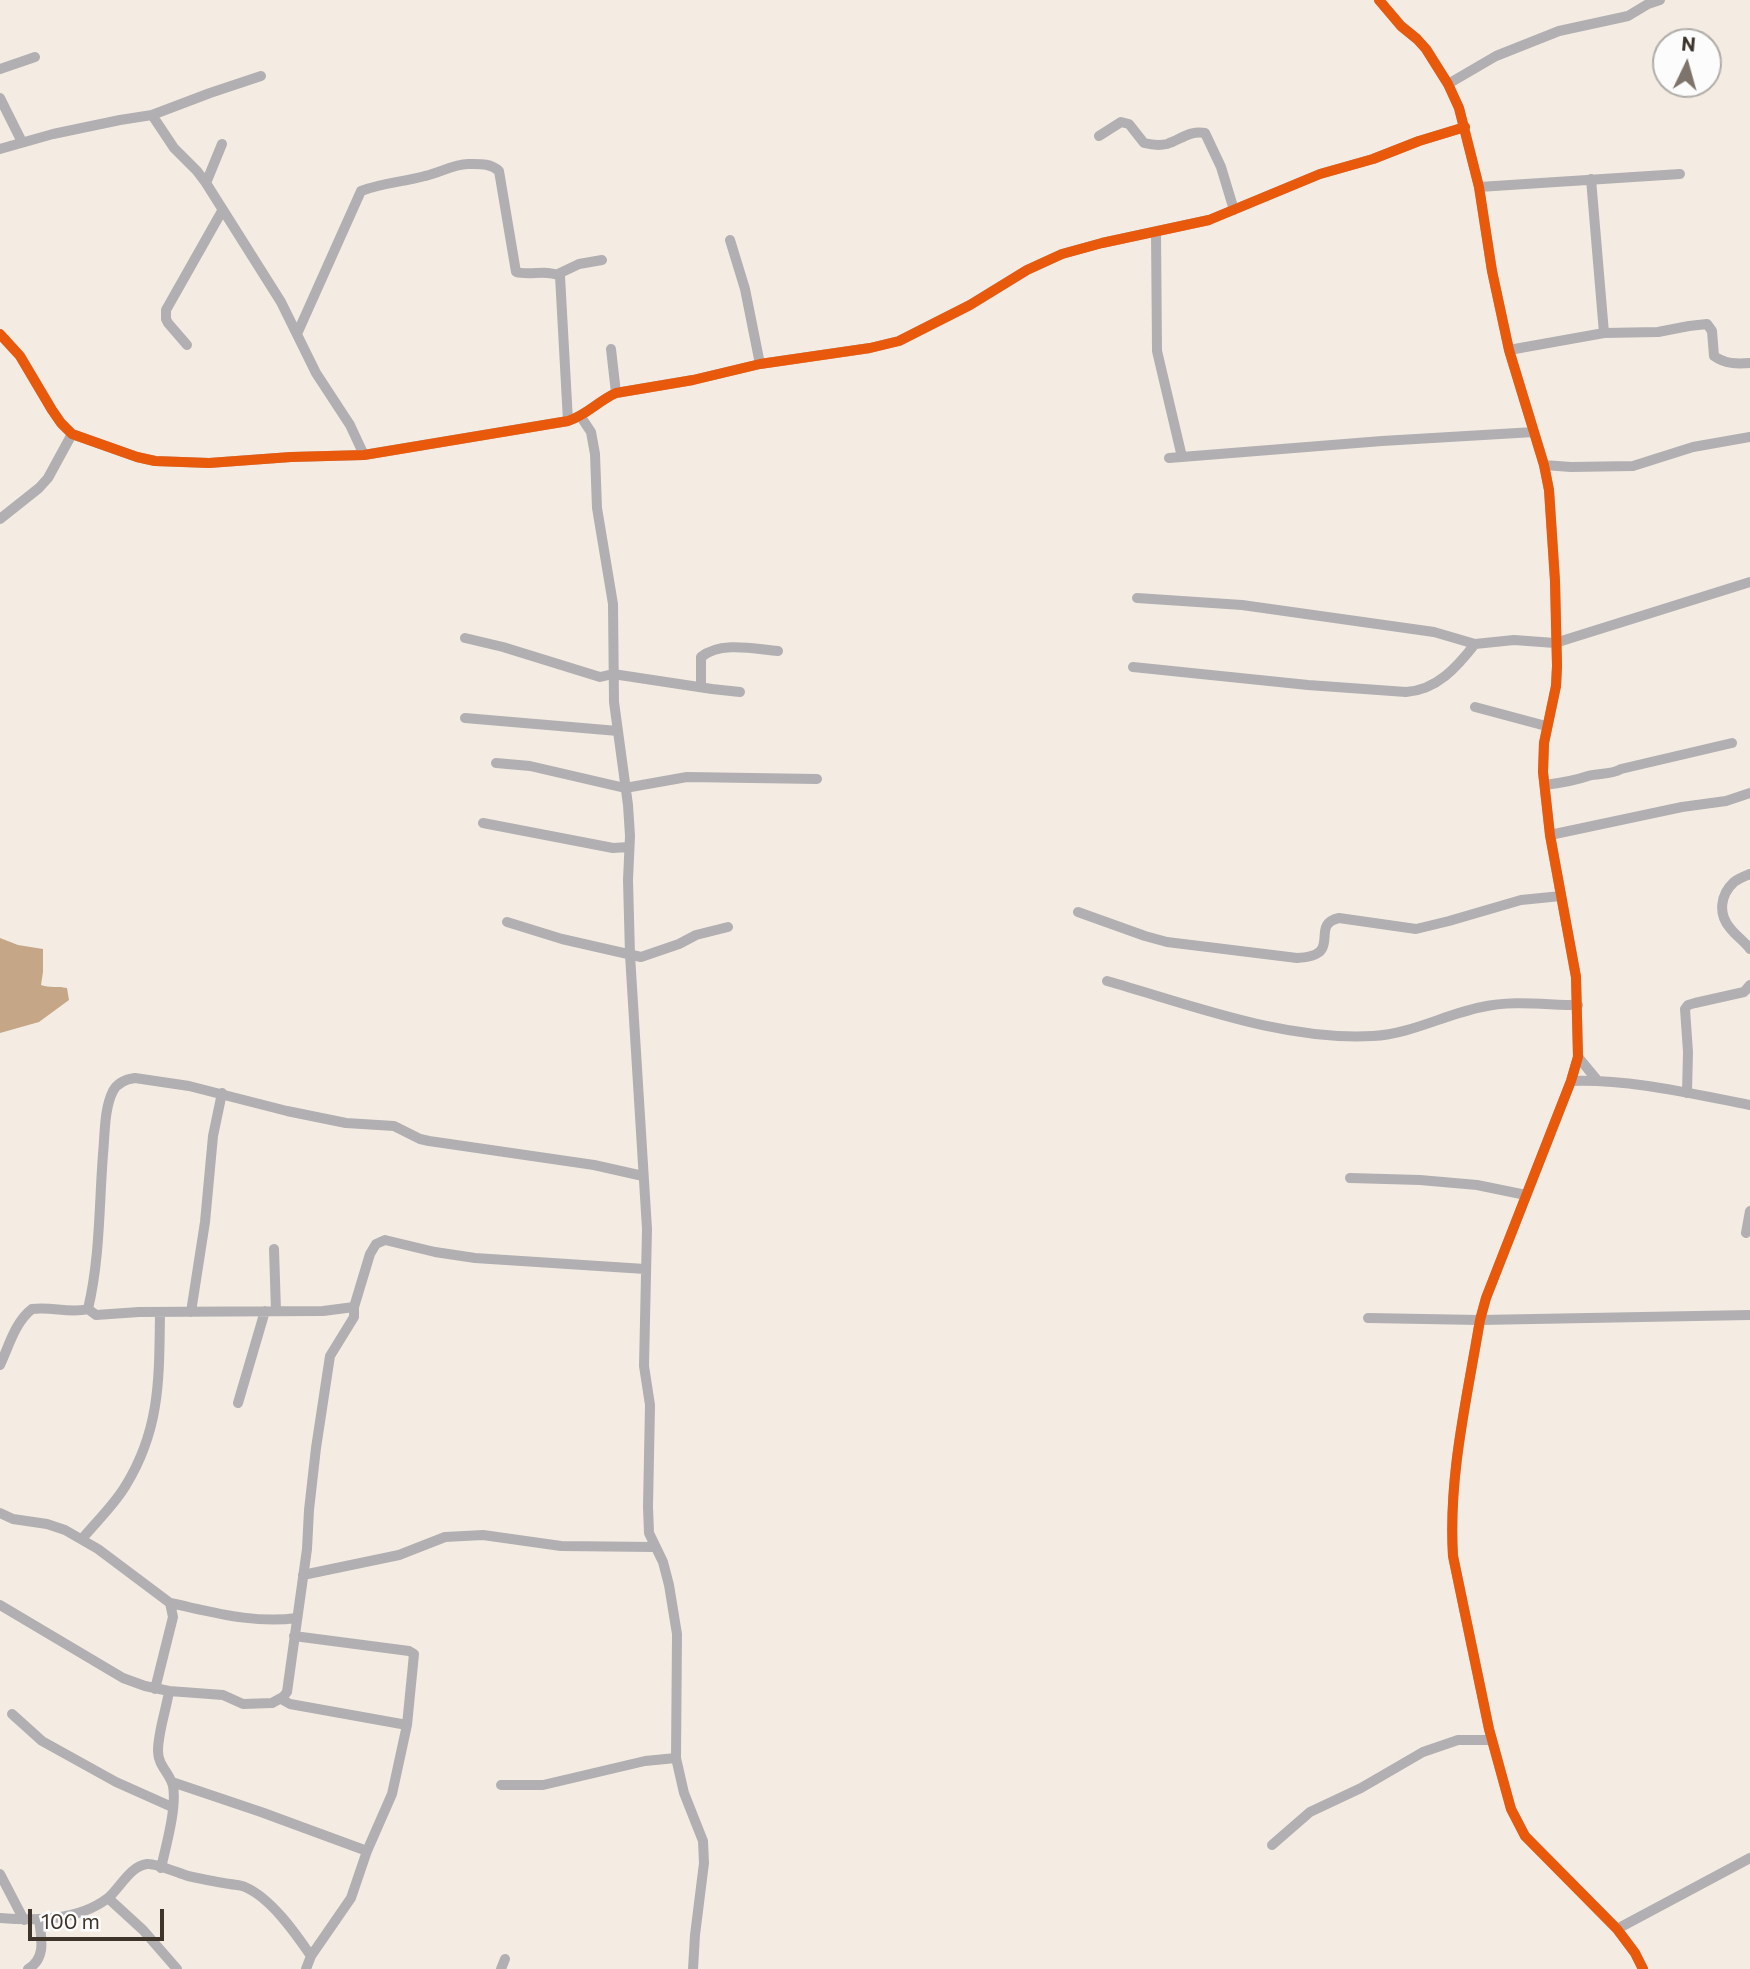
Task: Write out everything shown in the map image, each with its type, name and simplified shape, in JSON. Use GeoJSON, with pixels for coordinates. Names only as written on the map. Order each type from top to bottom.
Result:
{"type":"FeatureCollection","features":[{"type":"Feature","properties":{"kind":"street"},"geometry":{"type":"LineString","coordinates":[[1379,0],[1401,26],[1426,49],[1448,84],[1465,127],[1479,187],[1509,350],[1544,465],[1552,516],[1556,686],[1544,743],[1545,785],[1550,835],[1576,977],[1578,1005],[1578,1057],[1571,1081],[1486,1298],[1480,1320],[1454,1480],[1451,1529],[1453,1556],[1492,1740],[1511,1809],[1525,1836],[1617,1929],[1643,1969]]}},
{"type":"Feature","properties":{"kind":"street"},"geometry":{"type":"LineString","coordinates":[[1448,84],[1496,56],[1559,31],[1628,16],[1648,2],[1660,0]]}},
{"type":"Feature","properties":{"kind":"street"},"geometry":{"type":"LineString","coordinates":[[0,69],[35,57]]}},
{"type":"Feature","properties":{"kind":"street"},"geometry":{"type":"LineString","coordinates":[[0,149],[53,134],[152,116],[261,76]]}},
{"type":"Feature","properties":{"kind":"street"},"geometry":{"type":"LineString","coordinates":[[0,98],[22,142]]}},
{"type":"Feature","properties":{"kind":"street"},"geometry":{"type":"LineString","coordinates":[[152,116],[174,148],[206,183],[281,302],[316,373],[350,425],[364,456]]}},
{"type":"Feature","properties":{"kind":"street"},"geometry":{"type":"LineString","coordinates":[[1098,136],[1121,122],[1129,124],[1144,144],[1155,146],[1168,144],[1190,134],[1202,133],[1220,167],[1234,210]]}},
{"type":"Feature","properties":{"kind":"street"},"geometry":{"type":"LineString","coordinates":[[0,334],[20,356],[52,410],[72,434],[137,457],[155,461],[209,463],[291,457],[364,456],[568,421],[582,417],[606,397],[616,393],[693,380],[760,364],[870,348],[899,341],[970,305],[1027,270],[1062,254],[1209,220],[1320,174],[1465,127]]}},
{"type":"Feature","properties":{"kind":"street"},"geometry":{"type":"LineString","coordinates":[[206,183],[222,144]]}},
{"type":"Feature","properties":{"kind":"street"},"geometry":{"type":"LineString","coordinates":[[297,334],[361,191],[380,183],[424,177],[464,164],[491,165],[499,171],[516,272],[558,274],[579,264],[603,260]]}},
{"type":"Feature","properties":{"kind":"street"},"geometry":{"type":"LineString","coordinates":[[1479,187],[1680,174]]}},
{"type":"Feature","properties":{"kind":"street"},"geometry":{"type":"LineString","coordinates":[[1591,179],[1604,333]]}},
{"type":"Feature","properties":{"kind":"street"},"geometry":{"type":"LineString","coordinates":[[187,345],[168,323],[166,310],[222,211]]}},
{"type":"Feature","properties":{"kind":"street"},"geometry":{"type":"LineString","coordinates":[[1156,232],[1157,351],[1182,457]]}},
{"type":"Feature","properties":{"kind":"street"},"geometry":{"type":"LineString","coordinates":[[730,240],[745,289],[760,364]]}},
{"type":"Feature","properties":{"kind":"street"},"geometry":{"type":"LineString","coordinates":[[558,274],[561,279],[568,421]]}},
{"type":"Feature","properties":{"kind":"street"},"geometry":{"type":"LineString","coordinates":[[1509,350],[1604,333],[1658,332],[1707,324],[1712,331],[1714,356],[1733,364],[1750,363]]}},
{"type":"Feature","properties":{"kind":"street"},"geometry":{"type":"LineString","coordinates":[[611,349],[616,393]]}},
{"type":"Feature","properties":{"kind":"street"},"geometry":{"type":"LineString","coordinates":[[582,417],[591,432],[595,454],[597,508],[613,604],[614,702],[628,805],[630,956],[647,1229],[644,1366],[650,1405],[649,1533],[663,1562],[677,1634],[676,1758],[684,1793],[703,1841],[704,1863],[693,1969]]}},
{"type":"Feature","properties":{"kind":"street"},"geometry":{"type":"LineString","coordinates":[[1168,458],[1534,432]]}},
{"type":"Feature","properties":{"kind":"street"},"geometry":{"type":"LineString","coordinates":[[0,519],[48,478],[72,434]]}},
{"type":"Feature","properties":{"kind":"street"},"geometry":{"type":"LineString","coordinates":[[1544,465],[1633,466],[1693,447],[1750,437]]}},
{"type":"Feature","properties":{"kind":"street"},"geometry":{"type":"LineString","coordinates":[[1137,598],[1242,605],[1433,632],[1475,644],[1514,640],[1555,643],[1750,582]]}},
{"type":"Feature","properties":{"kind":"street"},"geometry":{"type":"LineString","coordinates":[[465,638],[600,677],[613,674],[740,692]]}},
{"type":"Feature","properties":{"kind":"street"},"geometry":{"type":"LineString","coordinates":[[1133,667],[1308,685],[1421,691],[1439,681],[1462,662],[1475,644]]}},
{"type":"Feature","properties":{"kind":"street"},"geometry":{"type":"LineString","coordinates":[[701,687],[701,657],[710,650],[737,648],[778,651]]}},
{"type":"Feature","properties":{"kind":"street"},"geometry":{"type":"LineString","coordinates":[[1475,707],[1546,726]]}},
{"type":"Feature","properties":{"kind":"street"},"geometry":{"type":"LineString","coordinates":[[465,718],[618,731]]}},
{"type":"Feature","properties":{"kind":"street"},"geometry":{"type":"LineString","coordinates":[[1545,785],[1581,780],[1588,776],[1615,772],[1732,743]]}},
{"type":"Feature","properties":{"kind":"street"},"geometry":{"type":"LineString","coordinates":[[496,763],[530,766],[625,788],[687,777],[817,779]]}},
{"type":"Feature","properties":{"kind":"street"},"geometry":{"type":"LineString","coordinates":[[1550,835],[1682,807],[1726,801],[1750,793]]}},
{"type":"Feature","properties":{"kind":"street"},"geometry":{"type":"LineString","coordinates":[[483,823],[612,848],[629,847]]}},
{"type":"Feature","properties":{"kind":"street"},"geometry":{"type":"LineString","coordinates":[[1750,874],[1735,881],[1725,895],[1721,908],[1731,930],[1750,949]]}},
{"type":"Feature","properties":{"kind":"street"},"geometry":{"type":"LineString","coordinates":[[1078,912],[1167,942],[1306,958],[1320,953],[1326,926],[1333,919],[1416,929],[1521,900],[1561,896]]}},
{"type":"Feature","properties":{"kind":"street"},"geometry":{"type":"LineString","coordinates":[[507,922],[562,939],[640,957],[679,944],[696,935],[728,927]]}},
{"type":"Feature","properties":{"kind":"street"},"geometry":{"type":"LineString","coordinates":[[1107,981],[1244,1020],[1312,1034],[1347,1037],[1378,1036],[1491,1005],[1578,1005]]}},
{"type":"Feature","properties":{"kind":"street"},"geometry":{"type":"LineString","coordinates":[[1687,1093],[1685,1009],[1688,1005],[1744,992],[1750,985]]}},
{"type":"Feature","properties":{"kind":"street"},"geometry":{"type":"LineString","coordinates":[[1578,1057],[1597,1080]]}},
{"type":"Feature","properties":{"kind":"street"},"geometry":{"type":"LineString","coordinates":[[88,1309],[96,1265],[105,1130],[114,1089],[121,1082],[135,1078],[222,1093],[286,1111],[346,1123],[394,1125],[429,1141],[594,1165],[643,1176]]}},
{"type":"Feature","properties":{"kind":"street"},"geometry":{"type":"LineString","coordinates":[[1571,1081],[1597,1080],[1750,1105]]}},
{"type":"Feature","properties":{"kind":"street"},"geometry":{"type":"LineString","coordinates":[[191,1311],[205,1222],[213,1136],[222,1093]]}},
{"type":"Feature","properties":{"kind":"street"},"geometry":{"type":"LineString","coordinates":[[1350,1178],[1477,1185],[1526,1195]]}},
{"type":"Feature","properties":{"kind":"street"},"geometry":{"type":"LineString","coordinates":[[1746,1233],[1750,1211]]}},
{"type":"Feature","properties":{"kind":"street"},"geometry":{"type":"LineString","coordinates":[[0,1605],[123,1678],[169,1692],[223,1695],[243,1704],[272,1703],[287,1692],[307,1549],[316,1448],[330,1356],[354,1317],[354,1307],[370,1254],[376,1244],[385,1240],[475,1258],[645,1269]]}},
{"type":"Feature","properties":{"kind":"street"},"geometry":{"type":"LineString","coordinates":[[238,1403],[270,1311],[274,1249]]}},
{"type":"Feature","properties":{"kind":"street"},"geometry":{"type":"LineString","coordinates":[[88,1309],[96,1315],[191,1311],[323,1311],[354,1307]]}},
{"type":"Feature","properties":{"kind":"street"},"geometry":{"type":"LineString","coordinates":[[0,1366],[13,1334],[24,1316],[32,1309],[59,1308],[77,1312],[88,1309]]}},
{"type":"Feature","properties":{"kind":"street"},"geometry":{"type":"LineString","coordinates":[[82,1539],[125,1487],[150,1433],[158,1393],[160,1313]]}},
{"type":"Feature","properties":{"kind":"street"},"geometry":{"type":"LineString","coordinates":[[1367,1318],[1480,1320],[1750,1315]]}},
{"type":"Feature","properties":{"kind":"street"},"geometry":{"type":"LineString","coordinates":[[0,1513],[20,1521],[47,1524],[65,1530],[98,1549],[170,1602],[238,1618],[297,1618]]}},
{"type":"Feature","properties":{"kind":"street"},"geometry":{"type":"LineString","coordinates":[[303,1575],[399,1555],[445,1537],[483,1535],[561,1546],[654,1547]]}},
{"type":"Feature","properties":{"kind":"street"},"geometry":{"type":"LineString","coordinates":[[155,1689],[173,1617],[170,1602]]}},
{"type":"Feature","properties":{"kind":"street"},"geometry":{"type":"LineString","coordinates":[[294,1636],[414,1654],[407,1725],[392,1794],[367,1851],[351,1898],[311,1956],[306,1969]]}},
{"type":"Feature","properties":{"kind":"street"},"geometry":{"type":"LineString","coordinates":[[161,1868],[172,1807],[172,1782],[162,1768],[158,1751],[169,1692]]}},
{"type":"Feature","properties":{"kind":"street"},"geometry":{"type":"LineString","coordinates":[[283,1697],[283,1700],[290,1704],[407,1725]]}},
{"type":"Feature","properties":{"kind":"street"},"geometry":{"type":"LineString","coordinates":[[12,1714],[42,1741],[116,1782],[172,1807]]}},
{"type":"Feature","properties":{"kind":"street"},"geometry":{"type":"LineString","coordinates":[[1272,1845],[1310,1812],[1361,1788],[1423,1752],[1458,1740],[1492,1740]]}},
{"type":"Feature","properties":{"kind":"street"},"geometry":{"type":"LineString","coordinates":[[501,1785],[543,1785],[646,1761],[676,1758]]}},
{"type":"Feature","properties":{"kind":"street"},"geometry":{"type":"LineString","coordinates":[[172,1782],[367,1851]]}},
{"type":"Feature","properties":{"kind":"street"},"geometry":{"type":"LineString","coordinates":[[1617,1929],[1750,1858]]}},
{"type":"Feature","properties":{"kind":"street"},"geometry":{"type":"LineString","coordinates":[[0,1918],[38,1919],[65,1916],[90,1909],[108,1898],[131,1873],[147,1864],[247,1888],[289,1926],[311,1956]]}},
{"type":"Feature","properties":{"kind":"street"},"geometry":{"type":"LineString","coordinates":[[0,1874],[24,1920]]}},
{"type":"Feature","properties":{"kind":"street"},"geometry":{"type":"LineString","coordinates":[[108,1898],[143,1930],[177,1969]]}},
{"type":"Feature","properties":{"kind":"street"},"geometry":{"type":"LineString","coordinates":[[28,1969],[33,1967],[42,1952],[38,1919]]}},
{"type":"Feature","properties":{"kind":"shaded area"},"geometry":{"type":"Polygon","coordinates":[[[0,938],[18,945],[43,949],[41,985],[67,988],[69,1000],[39,1022],[0,1033],[0,938]]]}},
{"type":"Feature","properties":{"kind":"cycle path"},"geometry":{"type":"LineString","coordinates":[[1379,0],[1401,26],[1426,49],[1448,84],[1459,108],[1479,187],[1492,271],[1509,350],[1544,465],[1549,490],[1555,581],[1557,666],[1556,686],[1544,743],[1543,772],[1550,835],[1576,977],[1578,1057],[1480,1320],[1456,1467],[1453,1556],[1489,1729],[1511,1809],[1525,1836],[1617,1929],[1643,1969]]}},
{"type":"Feature","properties":{"kind":"cycle path"},"geometry":{"type":"LineString","coordinates":[[0,334],[20,356],[52,410],[72,434],[137,457],[155,461],[209,463],[364,455],[568,421],[616,393],[693,380],[760,364],[870,348],[899,341],[970,305],[1027,270],[1062,254],[1209,220],[1320,174],[1465,127]]}}]}
